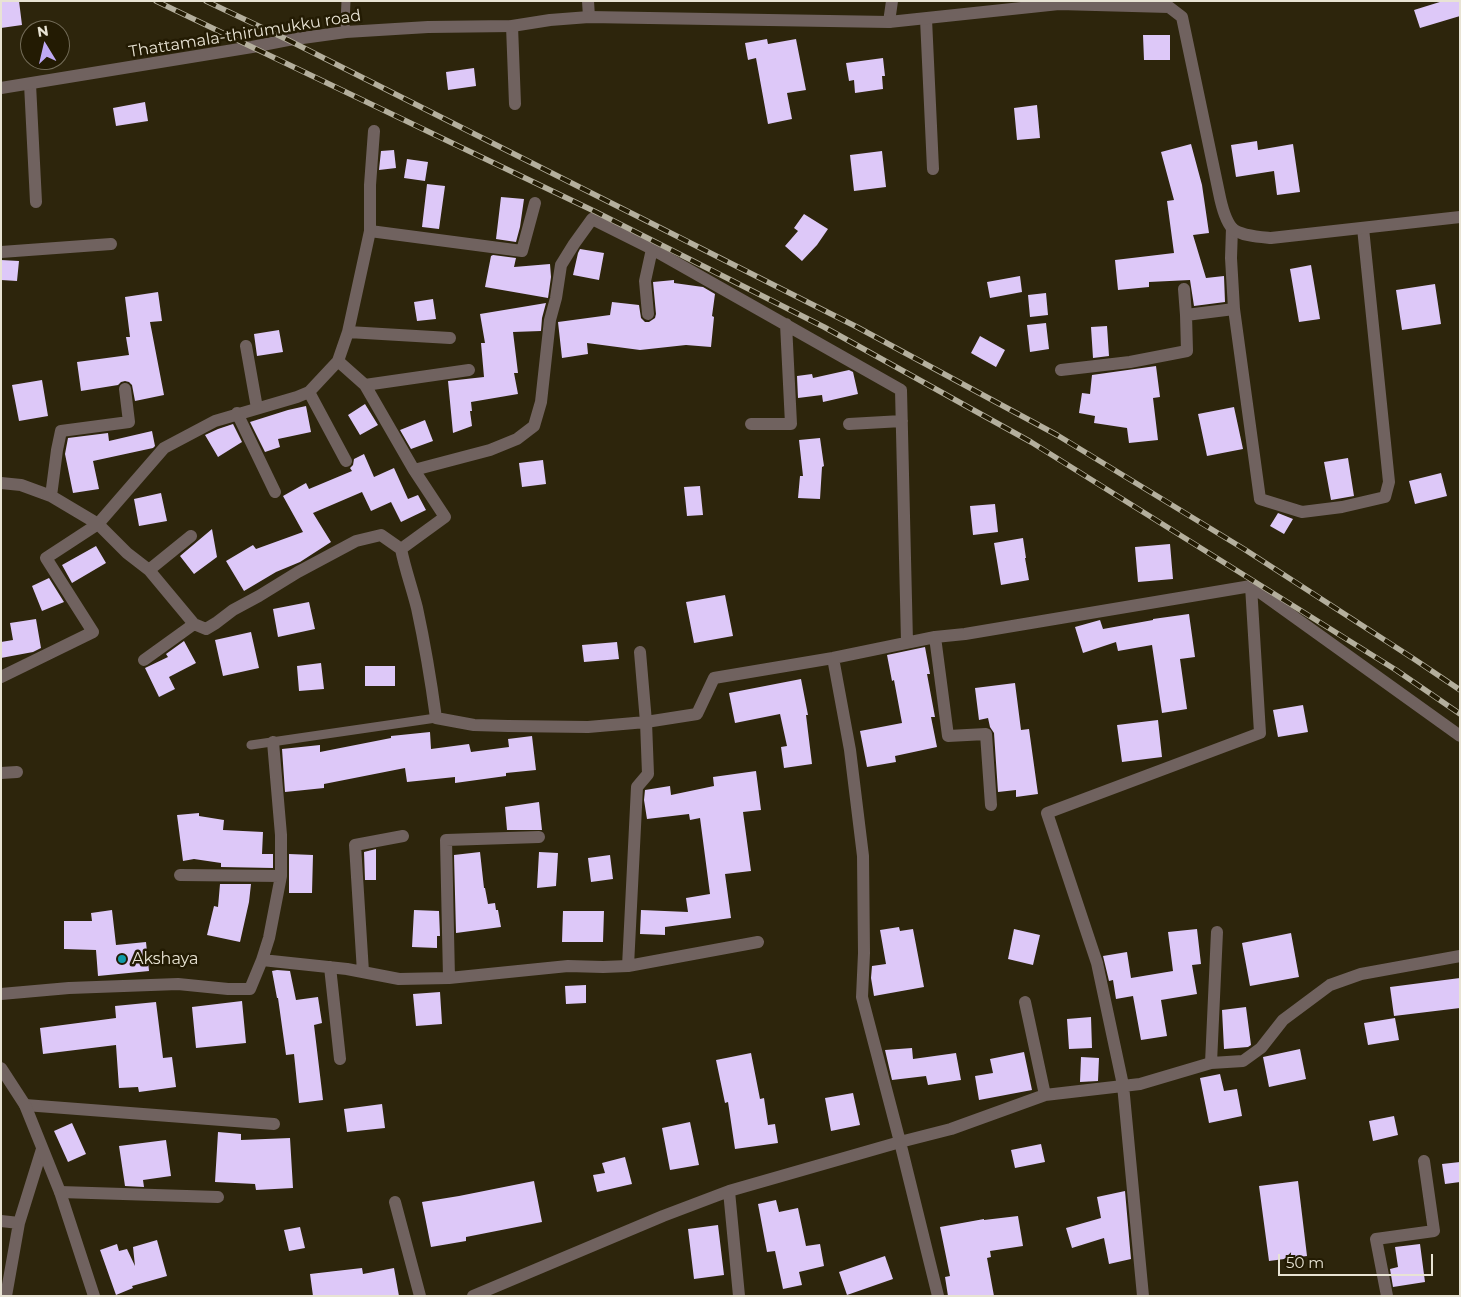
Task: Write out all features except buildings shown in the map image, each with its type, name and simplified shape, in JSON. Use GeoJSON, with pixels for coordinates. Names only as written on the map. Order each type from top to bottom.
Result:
{"type":"FeatureCollection","features":[{"type":"Feature","properties":{"kind":"street"},"geometry":{"type":"LineString","coordinates":[[588,1],[589,17]]}},
{"type":"Feature","properties":{"kind":"street"},"geometry":{"type":"LineString","coordinates":[[889,22],[892,1]]}},
{"type":"Feature","properties":{"kind":"street","name":"Thattamala-thirumukku road"},"geometry":{"type":"LineString","coordinates":[[1,88],[346,32],[428,27],[512,26],[550,20],[589,17],[889,22],[1059,3],[1169,6],[1182,17],[1219,193],[1224,212],[1232,228]]}},
{"type":"Feature","properties":{"kind":"street"},"geometry":{"type":"LineString","coordinates":[[926,19],[933,169]]}},
{"type":"Feature","properties":{"kind":"street"},"geometry":{"type":"LineString","coordinates":[[512,26],[515,104]]}},
{"type":"Feature","properties":{"kind":"street"},"geometry":{"type":"LineString","coordinates":[[30,84],[36,202]]}},
{"type":"Feature","properties":{"kind":"street"},"geometry":{"type":"LineString","coordinates":[[1,677],[93,632],[46,558],[98,524],[164,448],[215,420],[297,397],[308,392],[338,361],[348,332],[370,231],[370,186],[374,131]]}},
{"type":"Feature","properties":{"kind":"street"},"geometry":{"type":"LineString","coordinates":[[370,231],[522,251],[534,203]]}},
{"type":"Feature","properties":{"kind":"street"},"geometry":{"type":"LineString","coordinates":[[1363,228],[1389,482],[1384,497],[1342,507],[1302,512],[1260,499],[1234,310],[1231,258],[1232,228],[1249,236],[1271,238],[1460,217]]}},
{"type":"Feature","properties":{"kind":"street"},"geometry":{"type":"LineString","coordinates":[[414,470],[490,450],[517,439],[534,426],[541,402],[550,320],[556,298],[561,265],[592,219],[652,249],[901,390],[907,642]]}},
{"type":"Feature","properties":{"kind":"street"},"geometry":{"type":"LineString","coordinates":[[1,252],[111,244]]}},
{"type":"Feature","properties":{"kind":"street"},"geometry":{"type":"LineString","coordinates":[[648,314],[644,281],[652,249]]}},
{"type":"Feature","properties":{"kind":"street"},"geometry":{"type":"LineString","coordinates":[[1061,370],[1130,362],[1187,351],[1184,289]]}},
{"type":"Feature","properties":{"kind":"street"},"geometry":{"type":"LineString","coordinates":[[1186,315],[1234,310]]}},
{"type":"Feature","properties":{"kind":"street"},"geometry":{"type":"LineString","coordinates":[[751,424],[791,424],[786,324]]}},
{"type":"Feature","properties":{"kind":"street"},"geometry":{"type":"LineString","coordinates":[[348,332],[450,338]]}},
{"type":"Feature","properties":{"kind":"street"},"geometry":{"type":"LineString","coordinates":[[246,346],[257,408]]}},
{"type":"Feature","properties":{"kind":"street"},"geometry":{"type":"LineString","coordinates":[[338,361],[365,385],[414,470],[445,517],[401,549]]}},
{"type":"Feature","properties":{"kind":"street"},"geometry":{"type":"LineString","coordinates":[[365,385],[468,370]]}},
{"type":"Feature","properties":{"kind":"street"},"geometry":{"type":"LineString","coordinates":[[51,496],[61,431],[129,422],[125,389]]}},
{"type":"Feature","properties":{"kind":"street"},"geometry":{"type":"LineString","coordinates":[[308,392],[346,461]]}},
{"type":"Feature","properties":{"kind":"street"},"geometry":{"type":"LineString","coordinates":[[237,413],[275,492]]}},
{"type":"Feature","properties":{"kind":"street"},"geometry":{"type":"LineString","coordinates":[[849,424],[902,421]]}},
{"type":"Feature","properties":{"kind":"street"},"geometry":{"type":"LineString","coordinates":[[1,483],[21,485],[51,496],[98,524],[127,553],[149,570],[194,624],[206,629],[233,610],[298,572],[356,541],[381,535],[401,549],[417,607],[436,718],[474,725],[588,727],[646,722],[697,714],[714,678],[833,658],[935,637],[1251,586],[1460,736]]}},
{"type":"Feature","properties":{"kind":"street"},"geometry":{"type":"LineString","coordinates":[[149,570],[191,536]]}},
{"type":"Feature","properties":{"kind":"street"},"geometry":{"type":"LineString","coordinates":[[1143,1296],[1123,1085],[1096,964],[1047,813],[1260,733],[1251,586]]}},
{"type":"Feature","properties":{"kind":"street"},"geometry":{"type":"LineString","coordinates":[[144,660],[194,624]]}},
{"type":"Feature","properties":{"kind":"street"},"geometry":{"type":"LineString","coordinates":[[935,637],[948,736],[986,734],[991,805]]}},
{"type":"Feature","properties":{"kind":"street"},"geometry":{"type":"LineString","coordinates":[[628,966],[637,787],[648,774],[640,652]]}},
{"type":"Feature","properties":{"kind":"street"},"geometry":{"type":"LineString","coordinates":[[833,658],[850,750],[863,856],[864,952],[862,997],[938,1296]]}},
{"type":"Feature","properties":{"kind":"street"},"geometry":{"type":"LineString","coordinates":[[1,994],[69,988],[178,984],[228,989],[250,989],[269,938],[281,876],[281,835],[273,742]]}},
{"type":"Feature","properties":{"kind":"street"},"geometry":{"type":"LineString","coordinates":[[1,773],[17,772]]}},
{"type":"Feature","properties":{"kind":"street"},"geometry":{"type":"LineString","coordinates":[[363,972],[355,845],[403,836]]}},
{"type":"Feature","properties":{"kind":"street"},"geometry":{"type":"LineString","coordinates":[[449,978],[446,840],[539,837]]}},
{"type":"Feature","properties":{"kind":"street"},"geometry":{"type":"LineString","coordinates":[[180,875],[281,876]]}},
{"type":"Feature","properties":{"kind":"street"},"geometry":{"type":"LineString","coordinates":[[1211,1063],[1217,932]]}},
{"type":"Feature","properties":{"kind":"street"},"geometry":{"type":"LineString","coordinates":[[262,960],[330,967],[399,979],[449,978],[568,966],[603,968],[628,966],[758,942]]}},
{"type":"Feature","properties":{"kind":"street"},"geometry":{"type":"LineString","coordinates":[[473,1296],[663,1216],[729,1191],[951,1129],[1045,1095],[1140,1084],[1211,1063],[1243,1061],[1261,1048],[1283,1020],[1330,985],[1361,974],[1460,956]]}},
{"type":"Feature","properties":{"kind":"street"},"geometry":{"type":"LineString","coordinates":[[330,967],[340,1059]]}},
{"type":"Feature","properties":{"kind":"street"},"geometry":{"type":"LineString","coordinates":[[1025,1002],[1045,1095]]}},
{"type":"Feature","properties":{"kind":"street"},"geometry":{"type":"LineString","coordinates":[[1,1068],[25,1105],[60,1192],[94,1296]]}},
{"type":"Feature","properties":{"kind":"street"},"geometry":{"type":"LineString","coordinates":[[25,1105],[274,1124]]}},
{"type":"Feature","properties":{"kind":"street"},"geometry":{"type":"LineString","coordinates":[[6,1296],[19,1223],[42,1149]]}},
{"type":"Feature","properties":{"kind":"street"},"geometry":{"type":"LineString","coordinates":[[1387,1296],[1376,1239],[1434,1230],[1424,1161]]}},
{"type":"Feature","properties":{"kind":"street"},"geometry":{"type":"LineString","coordinates":[[729,1191],[739,1296]]}},
{"type":"Feature","properties":{"kind":"street"},"geometry":{"type":"LineString","coordinates":[[60,1192],[218,1197]]}},
{"type":"Feature","properties":{"kind":"street"},"geometry":{"type":"LineString","coordinates":[[395,1202],[420,1296]]}},
{"type":"Feature","properties":{"kind":"street"},"geometry":{"type":"LineString","coordinates":[[1,1221],[19,1223]]}},
{"type":"Feature","properties":{"kind":"lane"},"geometry":{"type":"LineString","coordinates":[[346,1],[346,32]]}},
{"type":"Feature","properties":{"kind":"lane"},"geometry":{"type":"LineString","coordinates":[[251,745],[436,718]]}},
{"type":"Feature","properties":{"kind":"railway"},"geometry":{"type":"LineString","coordinates":[[156,1],[596,212],[824,327],[1031,442],[1396,670],[1460,714]]}},
{"type":"Feature","properties":{"kind":"railway"},"geometry":{"type":"LineString","coordinates":[[206,1],[288,40],[857,327],[1057,435],[1244,549],[1460,690]]}},
{"type":"Feature","properties":{"kind":"place","name":"Akshaya"},"geometry":{"type":"Point","coordinates":[122,959]}}]}
